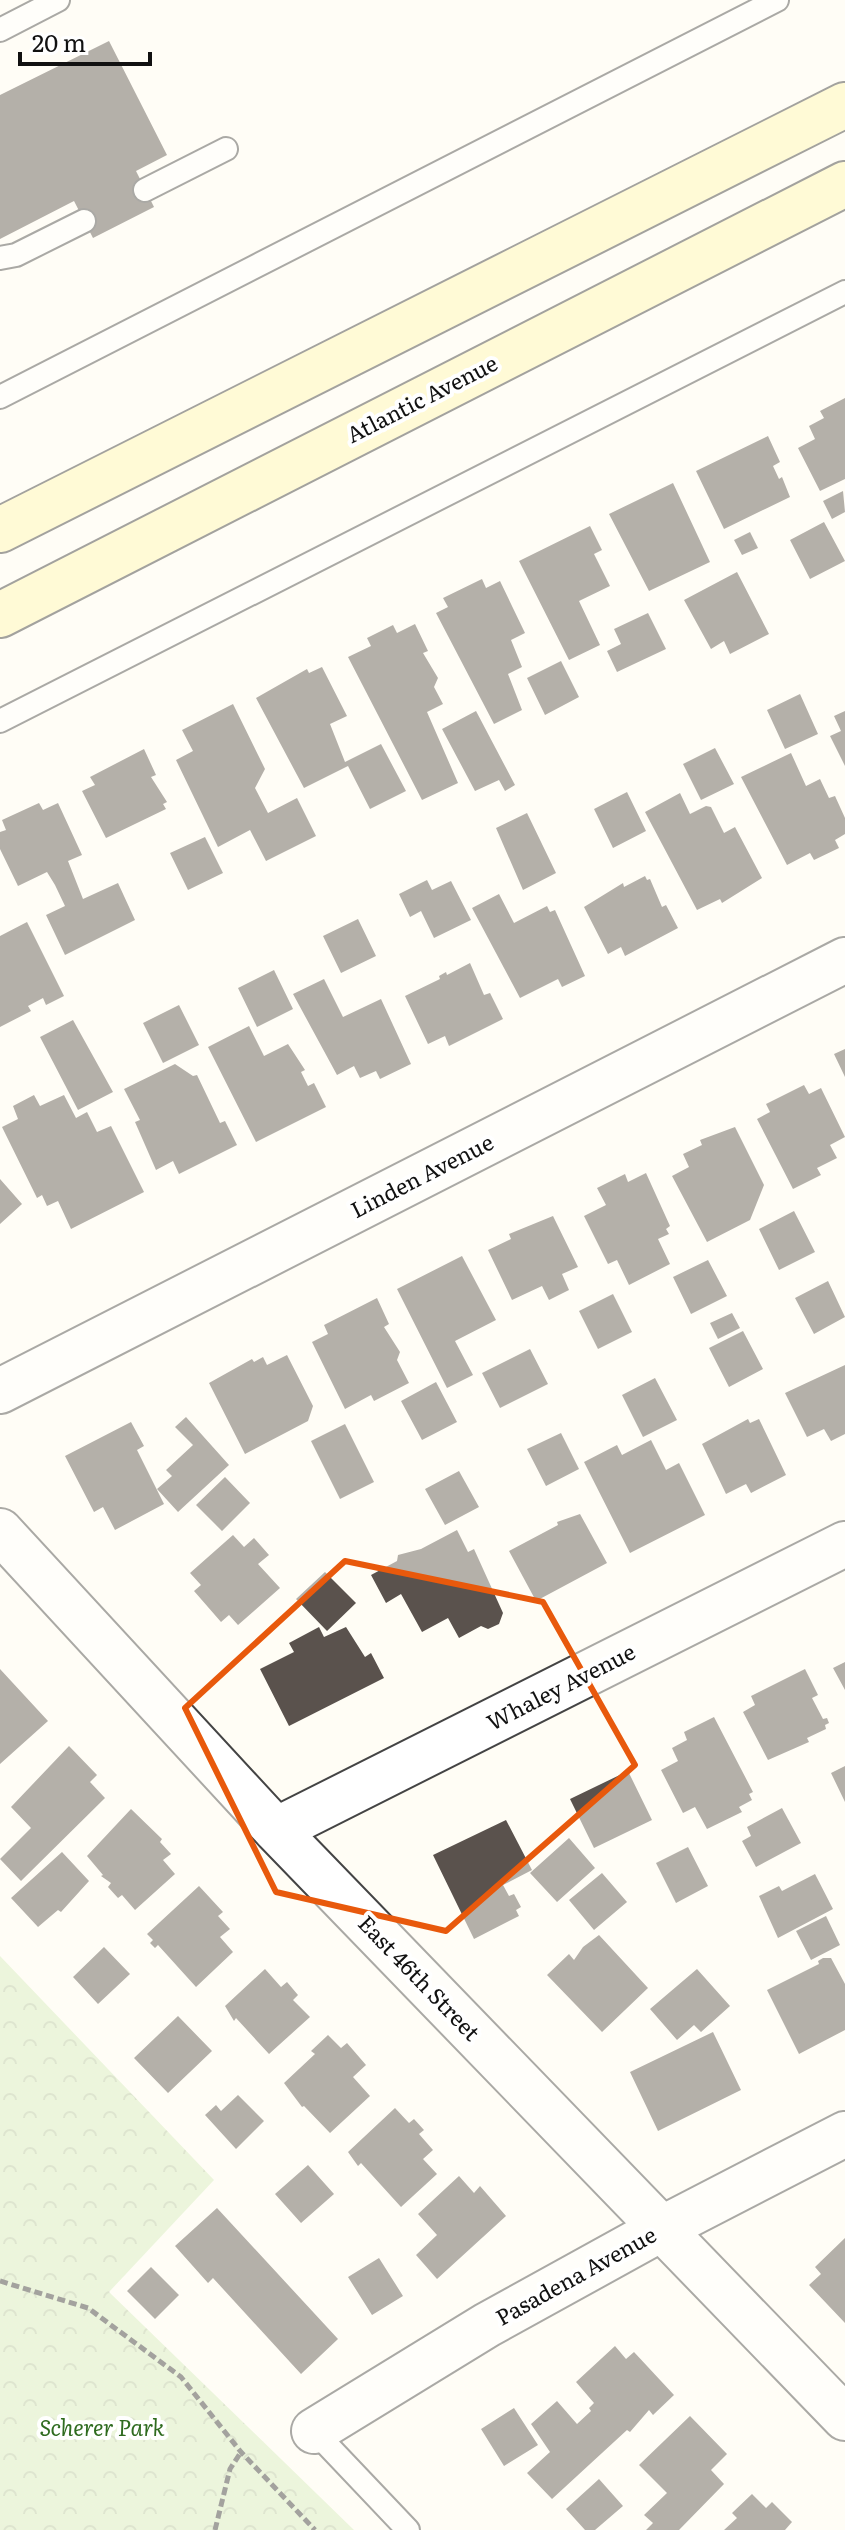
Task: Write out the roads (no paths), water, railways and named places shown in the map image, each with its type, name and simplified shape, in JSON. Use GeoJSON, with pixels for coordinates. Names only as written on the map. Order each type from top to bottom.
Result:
{"type":"FeatureCollection","features":[{"type":"Feature","properties":{"kind":"main road"},"geometry":{"type":"LineString","coordinates":[[0,530],[845,105]]}},
{"type":"Feature","properties":{"kind":"main road","name":"Atlantic Avenue"},"geometry":{"type":"LineString","coordinates":[[0,615],[845,184]]}},
{"type":"Feature","properties":{"kind":"street","name":"Linden Avenue"},"geometry":{"type":"LineString","coordinates":[[0,1391],[845,960]]}},
{"type":"Feature","properties":{"kind":"street","name":"East 46th Street"},"geometry":{"type":"LineString","coordinates":[[0,1531],[276,1830],[845,2418]]}},
{"type":"Feature","properties":{"kind":"street","name":"Whaley Avenue"},"geometry":{"type":"LineString","coordinates":[[276,1830],[845,1544]]}},
{"type":"Feature","properties":{"kind":"street","name":"Pasadena Avenue"},"geometry":{"type":"LineString","coordinates":[[314,2431],[487,2325],[661,2229],[845,2134]]}},
{"type":"Feature","properties":{"kind":"lane"},"geometry":{"type":"LineString","coordinates":[[0,30],[58,0]]}},
{"type":"Feature","properties":{"kind":"lane"},"geometry":{"type":"LineString","coordinates":[[0,397],[777,0]]}},
{"type":"Feature","properties":{"kind":"lane"},"geometry":{"type":"LineString","coordinates":[[145,190],[226,149]]}},
{"type":"Feature","properties":{"kind":"lane"},"geometry":{"type":"LineString","coordinates":[[0,258],[16,255],[84,221]]}},
{"type":"Feature","properties":{"kind":"lane"},"geometry":{"type":"LineString","coordinates":[[0,721],[845,292]]}},
{"type":"Feature","properties":{"kind":"lane"},"geometry":{"type":"LineString","coordinates":[[314,2431],[408,2530]]}},
{"type":"Feature","properties":{"kind":"park label","name":"Scherer Park"},"geometry":{"type":"Point","coordinates":[102,2428]}}]}
